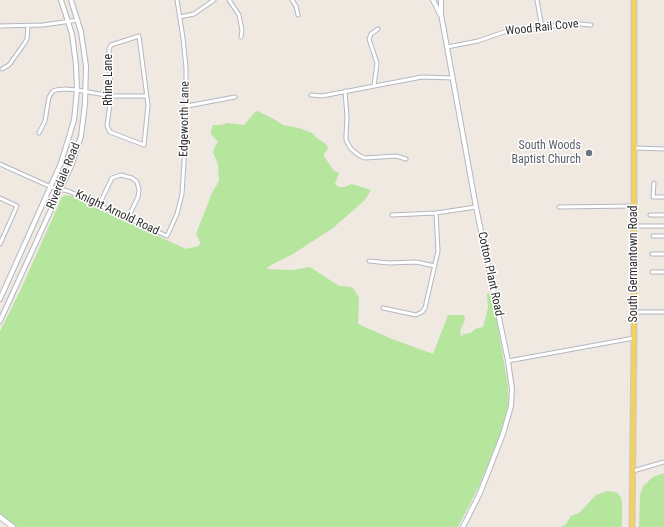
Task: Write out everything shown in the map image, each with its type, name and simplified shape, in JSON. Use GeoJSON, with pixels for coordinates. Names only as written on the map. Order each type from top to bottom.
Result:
{"type":"FeatureCollection","features":[{"type":"Feature","properties":{"kind":"main road","name":"South Germantown Road"},"geometry":{"type":"LineString","coordinates":[[632,527],[635,148],[634,0]]}},
{"type":"Feature","properties":{"kind":"main road"},"geometry":{"type":"LineString","coordinates":[[0,517],[14,527]]}},
{"type":"Feature","properties":{"kind":"street","name":"Riverdale Road"},"geometry":{"type":"LineString","coordinates":[[0,299],[51,187],[71,134],[77,90],[75,55],[68,21],[61,0]]}},
{"type":"Feature","properties":{"kind":"street","name":"Riverdale Road"},"geometry":{"type":"LineString","coordinates":[[0,320],[72,164],[78,146],[86,91],[85,56],[78,20],[72,0]]}},
{"type":"Feature","properties":{"kind":"street","name":"Edgeworth Lane"},"geometry":{"type":"LineString","coordinates":[[167,236],[177,214],[182,194],[187,106],[186,68],[177,0]]}},
{"type":"Feature","properties":{"kind":"street"},"geometry":{"type":"LineString","coordinates":[[180,17],[194,14],[214,0]]}},
{"type":"Feature","properties":{"kind":"street"},"geometry":{"type":"LineString","coordinates":[[229,0],[239,15],[242,30],[241,37]]}},
{"type":"Feature","properties":{"kind":"street"},"geometry":{"type":"LineString","coordinates":[[292,0],[296,6],[298,15]]}},
{"type":"Feature","properties":{"kind":"street","name":"Cotton Plant Road"},"geometry":{"type":"LineString","coordinates":[[434,0],[441,14]]}},
{"type":"Feature","properties":{"kind":"street","name":"Cotton Plant Road"},"geometry":{"type":"LineString","coordinates":[[441,0],[441,14],[476,207],[508,361],[513,397],[508,420],[480,493],[463,527]]}},
{"type":"Feature","properties":{"kind":"street"},"geometry":{"type":"LineString","coordinates":[[537,0],[542,28]]}},
{"type":"Feature","properties":{"kind":"street"},"geometry":{"type":"LineString","coordinates":[[0,26],[28,26],[78,20]]}},
{"type":"Feature","properties":{"kind":"street","name":"Wood Rail Cove"},"geometry":{"type":"LineString","coordinates":[[447,47],[478,41],[507,31],[530,30],[569,23],[591,25]]}},
{"type":"Feature","properties":{"kind":"street"},"geometry":{"type":"LineString","coordinates":[[2,69],[9,65],[24,44],[28,26]]}},
{"type":"Feature","properties":{"kind":"street"},"geometry":{"type":"LineString","coordinates":[[374,86],[377,63],[369,39],[371,34],[378,29]]}},
{"type":"Feature","properties":{"kind":"street","name":"Rhine Lane"},"geometry":{"type":"LineString","coordinates":[[138,36],[146,96],[148,105],[144,145],[110,132],[107,126],[111,96],[109,49],[111,45],[138,36]]}},
{"type":"Feature","properties":{"kind":"street"},"geometry":{"type":"LineString","coordinates":[[311,95],[318,96],[422,77],[453,78]]}},
{"type":"Feature","properties":{"kind":"street"},"geometry":{"type":"LineString","coordinates":[[39,133],[44,125],[50,94],[53,91],[60,89],[86,91],[111,96],[146,96]]}},
{"type":"Feature","properties":{"kind":"street"},"geometry":{"type":"LineString","coordinates":[[345,91],[347,117],[346,140],[351,149],[365,158],[396,156],[406,159]]}},
{"type":"Feature","properties":{"kind":"street"},"geometry":{"type":"LineString","coordinates":[[187,106],[235,97]]}},
{"type":"Feature","properties":{"kind":"street"},"geometry":{"type":"LineString","coordinates":[[635,148],[664,149]]}},
{"type":"Feature","properties":{"kind":"street","name":"Knight Arnold Road"},"geometry":{"type":"LineString","coordinates":[[0,164],[51,187],[68,191],[167,236]]}},
{"type":"Feature","properties":{"kind":"street"},"geometry":{"type":"LineString","coordinates":[[99,205],[112,178],[121,175],[132,178],[137,182],[139,190],[138,197],[128,218]]}},
{"type":"Feature","properties":{"kind":"street"},"geometry":{"type":"LineString","coordinates":[[654,183],[653,197],[664,197]]}},
{"type":"Feature","properties":{"kind":"street"},"geometry":{"type":"LineString","coordinates":[[0,198],[17,206],[0,244]]}},
{"type":"Feature","properties":{"kind":"street"},"geometry":{"type":"LineString","coordinates":[[559,207],[634,206]]}},
{"type":"Feature","properties":{"kind":"street"},"geometry":{"type":"LineString","coordinates":[[392,215],[436,213],[476,207]]}},
{"type":"Feature","properties":{"kind":"street"},"geometry":{"type":"LineString","coordinates":[[383,308],[414,315],[422,312],[426,305],[438,245],[436,213]]}},
{"type":"Feature","properties":{"kind":"street"},"geometry":{"type":"LineString","coordinates":[[650,215],[664,215]]}},
{"type":"Feature","properties":{"kind":"street"},"geometry":{"type":"LineString","coordinates":[[634,226],[664,226]]}},
{"type":"Feature","properties":{"kind":"street"},"geometry":{"type":"LineString","coordinates":[[653,236],[664,236]]}},
{"type":"Feature","properties":{"kind":"street"},"geometry":{"type":"LineString","coordinates":[[652,254],[664,254]]}},
{"type":"Feature","properties":{"kind":"street"},"geometry":{"type":"LineString","coordinates":[[369,261],[388,263],[416,262],[435,266]]}},
{"type":"Feature","properties":{"kind":"street"},"geometry":{"type":"LineString","coordinates":[[652,272],[664,272]]}},
{"type":"Feature","properties":{"kind":"street"},"geometry":{"type":"LineString","coordinates":[[634,312],[664,312]]}},
{"type":"Feature","properties":{"kind":"street"},"geometry":{"type":"LineString","coordinates":[[508,361],[634,338]]}},
{"type":"Feature","properties":{"kind":"street"},"geometry":{"type":"LineString","coordinates":[[633,471],[664,462]]}},
{"type":"Feature","properties":{"kind":"green space"},"geometry":{"type":"Polygon","coordinates":[[[257,111],[283,125],[299,128],[312,133],[327,145],[328,149],[324,156],[333,170],[339,173],[335,184],[339,187],[352,184],[371,190],[365,200],[333,228],[293,254],[266,269],[292,270],[310,267],[339,286],[351,287],[354,289],[359,298],[358,324],[392,339],[433,354],[448,315],[464,315],[465,320],[460,331],[462,338],[463,334],[471,333],[475,329],[483,327],[488,308],[487,294],[492,293],[508,386],[508,406],[500,434],[481,482],[458,527],[15,527],[0,515],[0,331],[21,289],[62,197],[66,195],[76,197],[186,249],[199,246],[200,242],[196,234],[212,193],[219,181],[218,165],[213,152],[218,142],[211,134],[213,125],[227,123],[244,125],[257,111]]]}},
{"type":"Feature","properties":{"kind":"green space"},"geometry":{"type":"Polygon","coordinates":[[[664,473],[664,527],[639,527],[640,495],[643,486],[653,477],[664,473]]]}},
{"type":"Feature","properties":{"kind":"green space"},"geometry":{"type":"Polygon","coordinates":[[[607,491],[616,492],[621,497],[622,527],[561,527],[565,525],[571,516],[579,513],[596,495],[607,491]]]}},
{"type":"Feature","properties":{"kind":"place","name":"South Woods Baptist Church"},"geometry":{"type":"Point","coordinates":[589,153]}}]}
